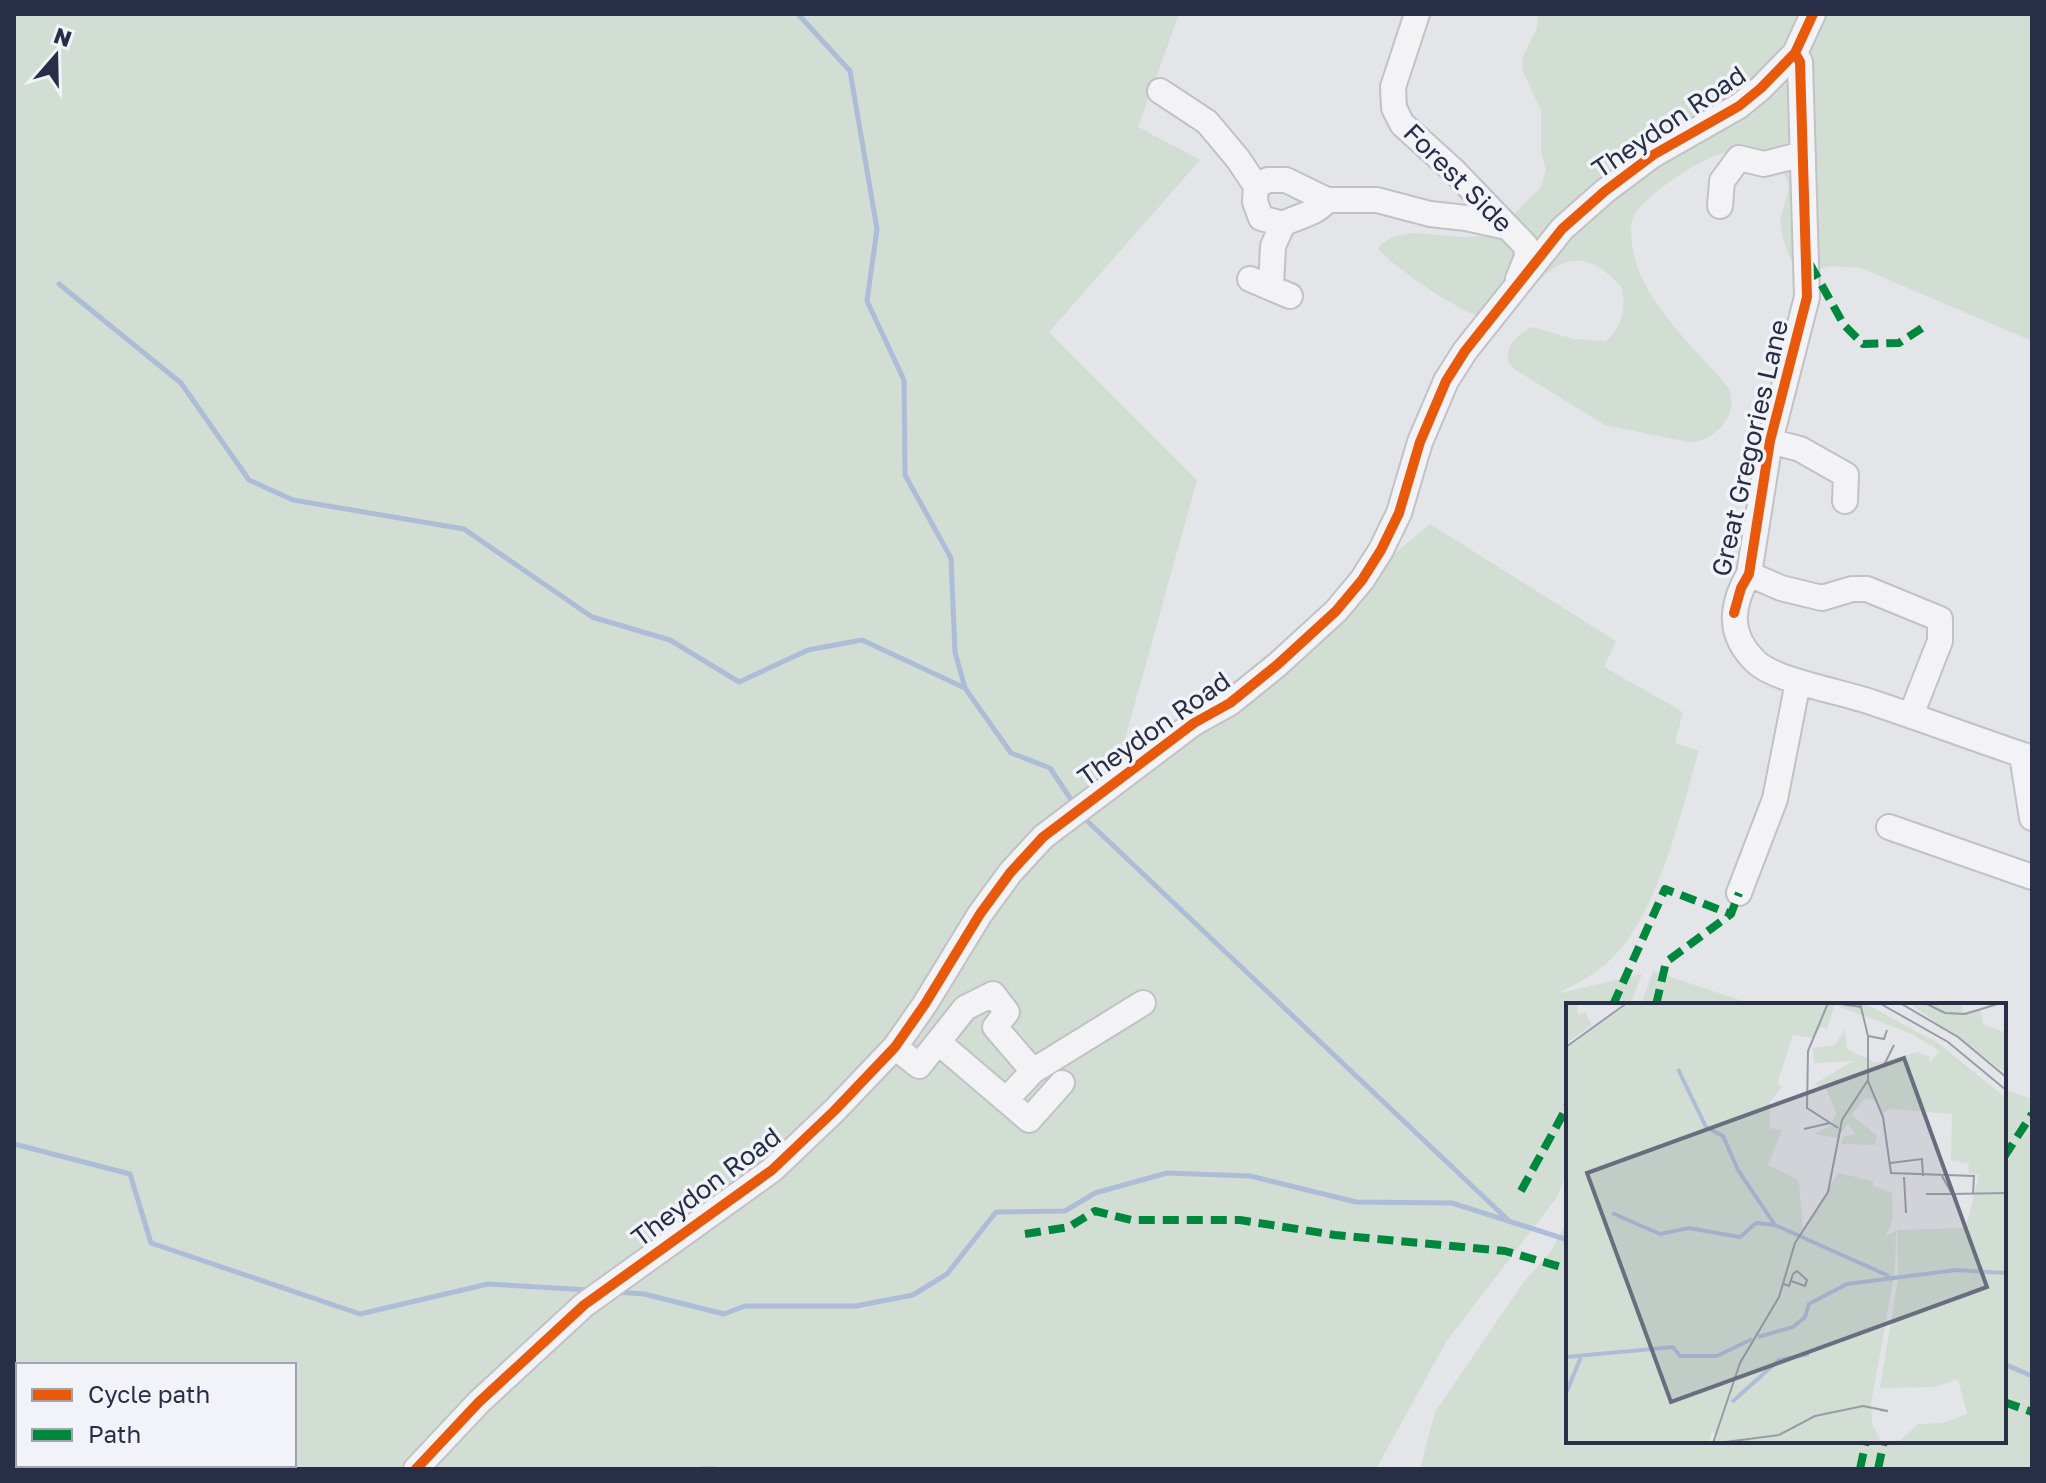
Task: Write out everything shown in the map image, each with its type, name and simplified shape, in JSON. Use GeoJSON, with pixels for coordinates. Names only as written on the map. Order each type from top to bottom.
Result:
{"type":"FeatureCollection","features":[{"type":"Feature","properties":{"kind":"street","name":"Forest Side"},"geometry":{"type":"LineString","coordinates":[[1417,14],[1393,87],[1394,108],[1402,124],[1455,172],[1526,246],[1527,257],[1513,293]]}},
{"type":"Feature","properties":{"kind":"street","name":"Theydon Road"},"geometry":{"type":"LineString","coordinates":[[416,1469],[479,1402],[584,1305],[772,1170],[895,1047],[980,914],[1010,873],[1043,837],[1194,723],[1242,694],[1336,611],[1362,580],[1399,513],[1420,442],[1446,381],[1465,351],[1562,229],[1653,155],[1739,106],[1795,53],[1813,14]]}},
{"type":"Feature","properties":{"kind":"street","name":"Great Gregories Lane"},"geometry":{"type":"LineString","coordinates":[[1795,53],[1800,62],[1807,297],[1770,441],[1749,574],[1741,588],[1734,613],[1735,635],[1758,664],[1798,682]]}},
{"type":"Feature","properties":{"kind":"street"},"geometry":{"type":"LineString","coordinates":[[1160,91],[1207,122],[1256,186],[1255,202],[1261,218],[1283,224]]}},
{"type":"Feature","properties":{"kind":"street"},"geometry":{"type":"LineString","coordinates":[[1720,206],[1722,181],[1739,158],[1764,164],[1803,154]]}},
{"type":"Feature","properties":{"kind":"street"},"geometry":{"type":"LineString","coordinates":[[1256,186],[1268,180],[1286,180],[1327,200],[1377,200],[1430,214],[1507,227]]}},
{"type":"Feature","properties":{"kind":"street"},"geometry":{"type":"LineString","coordinates":[[1271,287],[1273,246],[1283,224],[1297,216],[1318,211],[1327,200]]}},
{"type":"Feature","properties":{"kind":"street"},"geometry":{"type":"LineString","coordinates":[[1770,441],[1800,449],[1846,475],[1845,501]]}},
{"type":"Feature","properties":{"kind":"street"},"geometry":{"type":"LineString","coordinates":[[1749,574],[1781,588],[1822,598],[1852,589],[1867,589],[1940,619],[1940,641],[1911,715]]}},
{"type":"Feature","properties":{"kind":"street"},"geometry":{"type":"LineString","coordinates":[[1739,893],[1775,799],[1798,682],[1911,715],[2027,756],[2032,818]]}},
{"type":"Feature","properties":{"kind":"street"},"geometry":{"type":"LineString","coordinates":[[1889,827],[2032,877]]}},
{"type":"Feature","properties":{"kind":"street"},"geometry":{"type":"LineString","coordinates":[[895,1047],[919,1066],[965,1008],[993,994],[1007,1012],[995,1027],[1033,1071]]}},
{"type":"Feature","properties":{"kind":"street"},"geometry":{"type":"LineString","coordinates":[[1006,1100],[1033,1071],[1143,1003]]}},
{"type":"Feature","properties":{"kind":"street"},"geometry":{"type":"LineString","coordinates":[[938,1042],[1029,1120],[1062,1083]]}},
{"type":"Feature","properties":{"kind":"shaded area"},"geometry":{"type":"Polygon","coordinates":[[[14,14],[1179,14],[1138,127],[1200,160],[1049,332],[1197,480],[1110,793],[1430,524],[1616,641],[1604,667],[1683,712],[1675,743],[1699,751],[1663,870],[1635,928],[1618,952],[1598,970],[1556,994],[1642,974],[1631,1003],[1566,1003],[1566,1174],[1557,1197],[1446,1342],[1376,1469],[14,1469],[14,14]]]}},
{"type":"Feature","properties":{"kind":"shaded area"},"geometry":{"type":"Polygon","coordinates":[[[1535,14],[2032,14],[2032,341],[1861,268],[1830,266],[1797,275],[1781,231],[1781,217],[1788,191],[1785,176],[1776,168],[1731,152],[1692,167],[1661,188],[1638,209],[1631,227],[1634,255],[1649,290],[1673,325],[1728,387],[1731,407],[1728,417],[1716,432],[1707,438],[1688,442],[1605,425],[1514,369],[1508,351],[1515,339],[1533,327],[1574,339],[1606,341],[1616,330],[1622,316],[1621,287],[1604,270],[1588,262],[1573,261],[1559,265],[1546,274],[1508,316],[1489,319],[1465,310],[1431,290],[1379,249],[1381,244],[1393,237],[1413,233],[1482,236],[1506,222],[1541,187],[1546,170],[1541,152],[1541,111],[1522,69],[1523,57],[1537,28],[1538,18],[1535,14]]]}},
{"type":"Feature","properties":{"kind":"shaded area"},"geometry":{"type":"Polygon","coordinates":[[[1653,971],[1749,1003],[1642,1003],[1653,971]]]}},
{"type":"Feature","properties":{"kind":"shaded area"},"geometry":{"type":"Polygon","coordinates":[[[2006,1090],[2032,1099],[2032,1469],[1420,1469],[1435,1412],[1523,1283],[1551,1251],[1566,1222],[1566,1443],[2006,1443],[2006,1090]]]}},
{"type":"Feature","properties":{"kind":"waterway"},"geometry":{"type":"LineString","coordinates":[[798,14],[850,71],[877,229],[867,301],[904,380],[905,475],[951,558],[955,652],[965,688],[1011,753],[1050,768],[1074,804]]}},
{"type":"Feature","properties":{"kind":"waterway"},"geometry":{"type":"LineString","coordinates":[[59,284],[181,383],[249,480],[293,500],[464,529],[592,617],[670,640],[739,682],[808,650],[862,640],[965,688]]}},
{"type":"Feature","properties":{"kind":"waterway"},"geometry":{"type":"LineString","coordinates":[[1082,816],[1507,1219]]}},
{"type":"Feature","properties":{"kind":"waterway"},"geometry":{"type":"LineString","coordinates":[[14,1144],[130,1174],[151,1243],[360,1314],[488,1284],[589,1290]]}},
{"type":"Feature","properties":{"kind":"waterway"},"geometry":{"type":"LineString","coordinates":[[615,1292],[644,1294],[724,1314],[745,1306],[856,1306],[913,1295],[947,1274],[996,1212],[1065,1211],[1095,1193],[1167,1173],[1250,1176],[1356,1202],[1452,1203],[1566,1239]]}},
{"type":"Feature","properties":{"kind":"waterway"},"geometry":{"type":"LineString","coordinates":[[2006,1365],[2032,1376]]}},
{"type":"Feature","properties":{"kind":"waterway"},"geometry":{"type":"LineString","coordinates":[[700,1469],[716,1469]]}},
{"type":"Feature","properties":{"kind":"marked path"},"geometry":{"type":"LineString","coordinates":[[1810,264],[1844,325],[1863,344],[1899,343],[1925,326]]}},
{"type":"Feature","properties":{"kind":"marked path"},"geometry":{"type":"LineString","coordinates":[[1614,1003],[1665,889],[1731,914]]}},
{"type":"Feature","properties":{"kind":"marked path"},"geometry":{"type":"LineString","coordinates":[[1656,1003],[1666,962],[1731,914],[1739,893]]}},
{"type":"Feature","properties":{"kind":"marked path"},"geometry":{"type":"LineString","coordinates":[[1521,1191],[1566,1109]]}},
{"type":"Feature","properties":{"kind":"marked path"},"geometry":{"type":"LineString","coordinates":[[2006,1154],[2032,1114]]}},
{"type":"Feature","properties":{"kind":"marked path"},"geometry":{"type":"LineString","coordinates":[[1025,1234],[1069,1227],[1095,1211],[1131,1220],[1240,1220],[1335,1235],[1505,1251],[1566,1268]]}},
{"type":"Feature","properties":{"kind":"marked path"},"geometry":{"type":"LineString","coordinates":[[2006,1403],[2032,1412]]}},
{"type":"Feature","properties":{"kind":"marked path"},"geometry":{"type":"LineString","coordinates":[[1860,1469],[1866,1443]]}},
{"type":"Feature","properties":{"kind":"marked path"},"geometry":{"type":"LineString","coordinates":[[1878,1469],[1884,1443]]}},
{"type":"Feature","properties":{"kind":"cycle path"},"geometry":{"type":"LineString","coordinates":[[416,1469],[479,1402],[584,1305],[772,1170],[835,1110],[895,1047],[980,914],[1010,873],[1043,837],[1194,723],[1230,703],[1336,611],[1362,580],[1399,513],[1420,442],[1446,381],[1465,351],[1562,229],[1653,155],[1739,106],[1761,88],[1795,53],[1813,14]]}},
{"type":"Feature","properties":{"kind":"cycle path"},"geometry":{"type":"LineString","coordinates":[[1734,613],[1741,588],[1749,574],[1770,441],[1807,297],[1800,62],[1795,53]]}}]}
